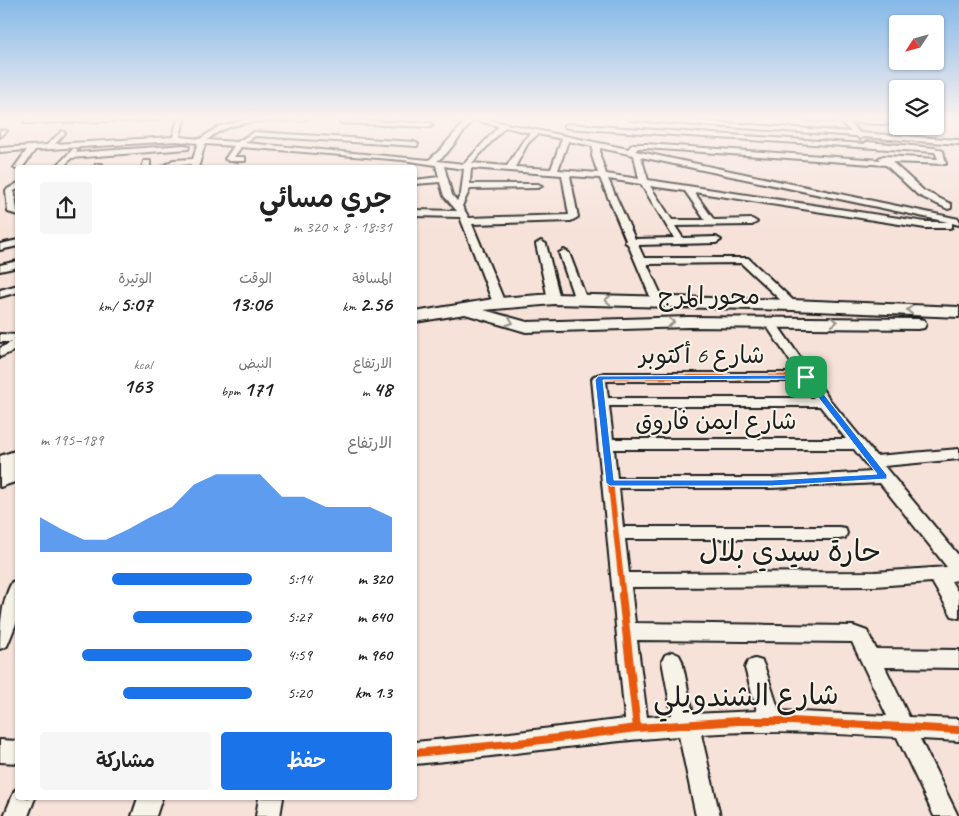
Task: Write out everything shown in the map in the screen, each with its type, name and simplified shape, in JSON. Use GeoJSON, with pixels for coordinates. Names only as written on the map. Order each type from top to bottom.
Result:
{"type":"FeatureCollection","features":[{"type":"Feature","properties":{"kind":"main road","name":"محور المرج"},"geometry":{"type":"LineString","coordinates":[[417,317],[500,303],[554,299],[792,305],[959,312]]}},
{"type":"Feature","properties":{"kind":"main road","name":"محور المرج"},"geometry":{"type":"LineString","coordinates":[[462,310],[491,316],[526,327],[688,322],[959,325]]}},
{"type":"Feature","properties":{"kind":"main road"},"geometry":{"type":"LineString","coordinates":[[0,464],[15,458]]}},
{"type":"Feature","properties":{"kind":"main road"},"geometry":{"type":"LineString","coordinates":[[0,479],[15,473]]}},
{"type":"Feature","properties":{"kind":"street"},"geometry":{"type":"LineString","coordinates":[[62,165],[69,156]]}},
{"type":"Feature","properties":{"kind":"street"},"geometry":{"type":"LineString","coordinates":[[231,156],[229,159],[242,159]]}},
{"type":"Feature","properties":{"kind":"street"},"geometry":{"type":"LineString","coordinates":[[235,165],[245,156]]}},
{"type":"Feature","properties":{"kind":"street"},"geometry":{"type":"LineString","coordinates":[[379,156],[403,158],[438,169]]}},
{"type":"Feature","properties":{"kind":"street"},"geometry":{"type":"LineString","coordinates":[[442,156],[438,169],[448,196],[463,213],[500,303]]}},
{"type":"Feature","properties":{"kind":"street"},"geometry":{"type":"LineString","coordinates":[[463,213],[467,166],[476,156]]}},
{"type":"Feature","properties":{"kind":"street"},"geometry":{"type":"LineString","coordinates":[[510,168],[517,156]]}},
{"type":"Feature","properties":{"kind":"street"},"geometry":{"type":"LineString","coordinates":[[554,172],[558,156]]}},
{"type":"Feature","properties":{"kind":"street"},"geometry":{"type":"LineString","coordinates":[[596,156],[630,242],[658,301]]}},
{"type":"Feature","properties":{"kind":"street"},"geometry":{"type":"LineString","coordinates":[[634,156],[644,182],[680,241]]}},
{"type":"Feature","properties":{"kind":"street"},"geometry":{"type":"LineString","coordinates":[[640,156],[672,170],[925,225],[946,226],[959,223]]}},
{"type":"Feature","properties":{"kind":"street"},"geometry":{"type":"LineString","coordinates":[[785,156],[938,164],[943,162],[941,156]]}},
{"type":"Feature","properties":{"kind":"street"},"geometry":{"type":"LineString","coordinates":[[881,156],[921,193],[951,203],[934,217]]}},
{"type":"Feature","properties":{"kind":"street"},"geometry":{"type":"LineString","coordinates":[[170,165],[176,162],[196,164]]}},
{"type":"Feature","properties":{"kind":"street"},"geometry":{"type":"LineString","coordinates":[[421,169],[467,166],[510,168],[603,176],[687,188],[763,190],[934,217],[959,223]]}},
{"type":"Feature","properties":{"kind":"street"},"geometry":{"type":"LineString","coordinates":[[417,181],[438,169]]}},
{"type":"Feature","properties":{"kind":"street"},"geometry":{"type":"LineString","coordinates":[[672,170],[676,186]]}},
{"type":"Feature","properties":{"kind":"street"},"geometry":{"type":"LineString","coordinates":[[417,214],[463,213],[571,218],[574,216],[566,173]]}},
{"type":"Feature","properties":{"kind":"street"},"geometry":{"type":"LineString","coordinates":[[465,187],[538,186]]}},
{"type":"Feature","properties":{"kind":"street"},"geometry":{"type":"LineString","coordinates":[[0,192],[14,187],[12,212],[15,212]]}},
{"type":"Feature","properties":{"kind":"street"},"geometry":{"type":"LineString","coordinates":[[687,188],[711,222]]}},
{"type":"Feature","properties":{"kind":"street"},"geometry":{"type":"LineString","coordinates":[[668,223],[752,222]]}},
{"type":"Feature","properties":{"kind":"street"},"geometry":{"type":"LineString","coordinates":[[630,242],[716,240]]}},
{"type":"Feature","properties":{"kind":"street"},"geometry":{"type":"LineString","coordinates":[[0,247],[15,244]]}},
{"type":"Feature","properties":{"kind":"street"},"geometry":{"type":"LineString","coordinates":[[541,244],[554,299]]}},
{"type":"Feature","properties":{"kind":"street"},"geometry":{"type":"LineString","coordinates":[[564,252],[581,300]]}},
{"type":"Feature","properties":{"kind":"street"},"geometry":{"type":"LineString","coordinates":[[640,260],[742,260],[747,262],[792,305]]}},
{"type":"Feature","properties":{"kind":"street"},"geometry":{"type":"LineString","coordinates":[[0,268],[15,265]]}},
{"type":"Feature","properties":{"kind":"street"},"geometry":{"type":"LineString","coordinates":[[1,296],[15,289]]}},
{"type":"Feature","properties":{"kind":"street"},"geometry":{"type":"LineString","coordinates":[[1,296],[15,298]]}},
{"type":"Feature","properties":{"kind":"street"},"geometry":{"type":"LineString","coordinates":[[770,322],[824,402],[959,569]]}},
{"type":"Feature","properties":{"kind":"street"},"geometry":{"type":"LineString","coordinates":[[0,338],[15,339]]}},
{"type":"Feature","properties":{"kind":"street"},"geometry":{"type":"LineString","coordinates":[[0,353],[15,346]]}},
{"type":"Feature","properties":{"kind":"street","name":"شارع 6 أكتوبر"},"geometry":{"type":"LineString","coordinates":[[601,402],[599,379],[604,377],[806,377]]}},
{"type":"Feature","properties":{"kind":"street"},"geometry":{"type":"LineString","coordinates":[[637,728],[601,402],[824,402]]}},
{"type":"Feature","properties":{"kind":"street","name":"شارع ايمن فاروق"},"geometry":{"type":"LineString","coordinates":[[606,444],[857,444]]}},
{"type":"Feature","properties":{"kind":"street"},"geometry":{"type":"LineString","coordinates":[[872,462],[959,454]]}},
{"type":"Feature","properties":{"kind":"street"},"geometry":{"type":"LineString","coordinates":[[610,483],[772,483],[884,477]]}},
{"type":"Feature","properties":{"kind":"street"},"geometry":{"type":"LineString","coordinates":[[616,533],[839,533]]}},
{"type":"Feature","properties":{"kind":"street","name":"حارة سيدي بلال"},"geometry":{"type":"LineString","coordinates":[[621,580],[875,579],[959,574]]}},
{"type":"Feature","properties":{"kind":"street"},"geometry":{"type":"LineString","coordinates":[[938,576],[959,610]]}},
{"type":"Feature","properties":{"kind":"street"},"geometry":{"type":"LineString","coordinates":[[0,640],[15,596]]}},
{"type":"Feature","properties":{"kind":"street"},"geometry":{"type":"LineString","coordinates":[[626,631],[853,634],[860,637],[946,816]]}},
{"type":"Feature","properties":{"kind":"street"},"geometry":{"type":"LineString","coordinates":[[870,658],[959,659]]}},
{"type":"Feature","properties":{"kind":"street"},"geometry":{"type":"LineString","coordinates":[[672,661],[708,816]]}},
{"type":"Feature","properties":{"kind":"street"},"geometry":{"type":"LineString","coordinates":[[754,668],[772,721]]}},
{"type":"Feature","properties":{"kind":"street","name":"شارع الشندويلي"},"geometry":{"type":"LineString","coordinates":[[417,753],[510,744],[637,728],[738,721],[903,726],[959,730]]}},
{"type":"Feature","properties":{"kind":"street"},"geometry":{"type":"LineString","coordinates":[[0,751],[15,752]]}},
{"type":"Feature","properties":{"kind":"street"},"geometry":{"type":"LineString","coordinates":[[16,816],[22,800]]}},
{"type":"Feature","properties":{"kind":"street"},"geometry":{"type":"LineString","coordinates":[[144,816],[149,800]]}},
{"type":"Feature","properties":{"kind":"street"},"geometry":{"type":"LineString","coordinates":[[268,816],[271,800]]}},
{"type":"Feature","properties":{"kind":"cycle path"},"geometry":{"type":"LineString","coordinates":[[637,728],[599,379],[604,377],[806,377]]}},
{"type":"Feature","properties":{"kind":"cycle path"},"geometry":{"type":"LineString","coordinates":[[417,753],[510,744],[637,728],[738,721],[791,721],[959,730]]}},
{"type":"Feature","properties":{"kind":"route"},"geometry":{"type":"LineString","coordinates":[[604,377],[806,377],[884,477],[772,483],[610,483],[599,379],[604,377]]}}]}
